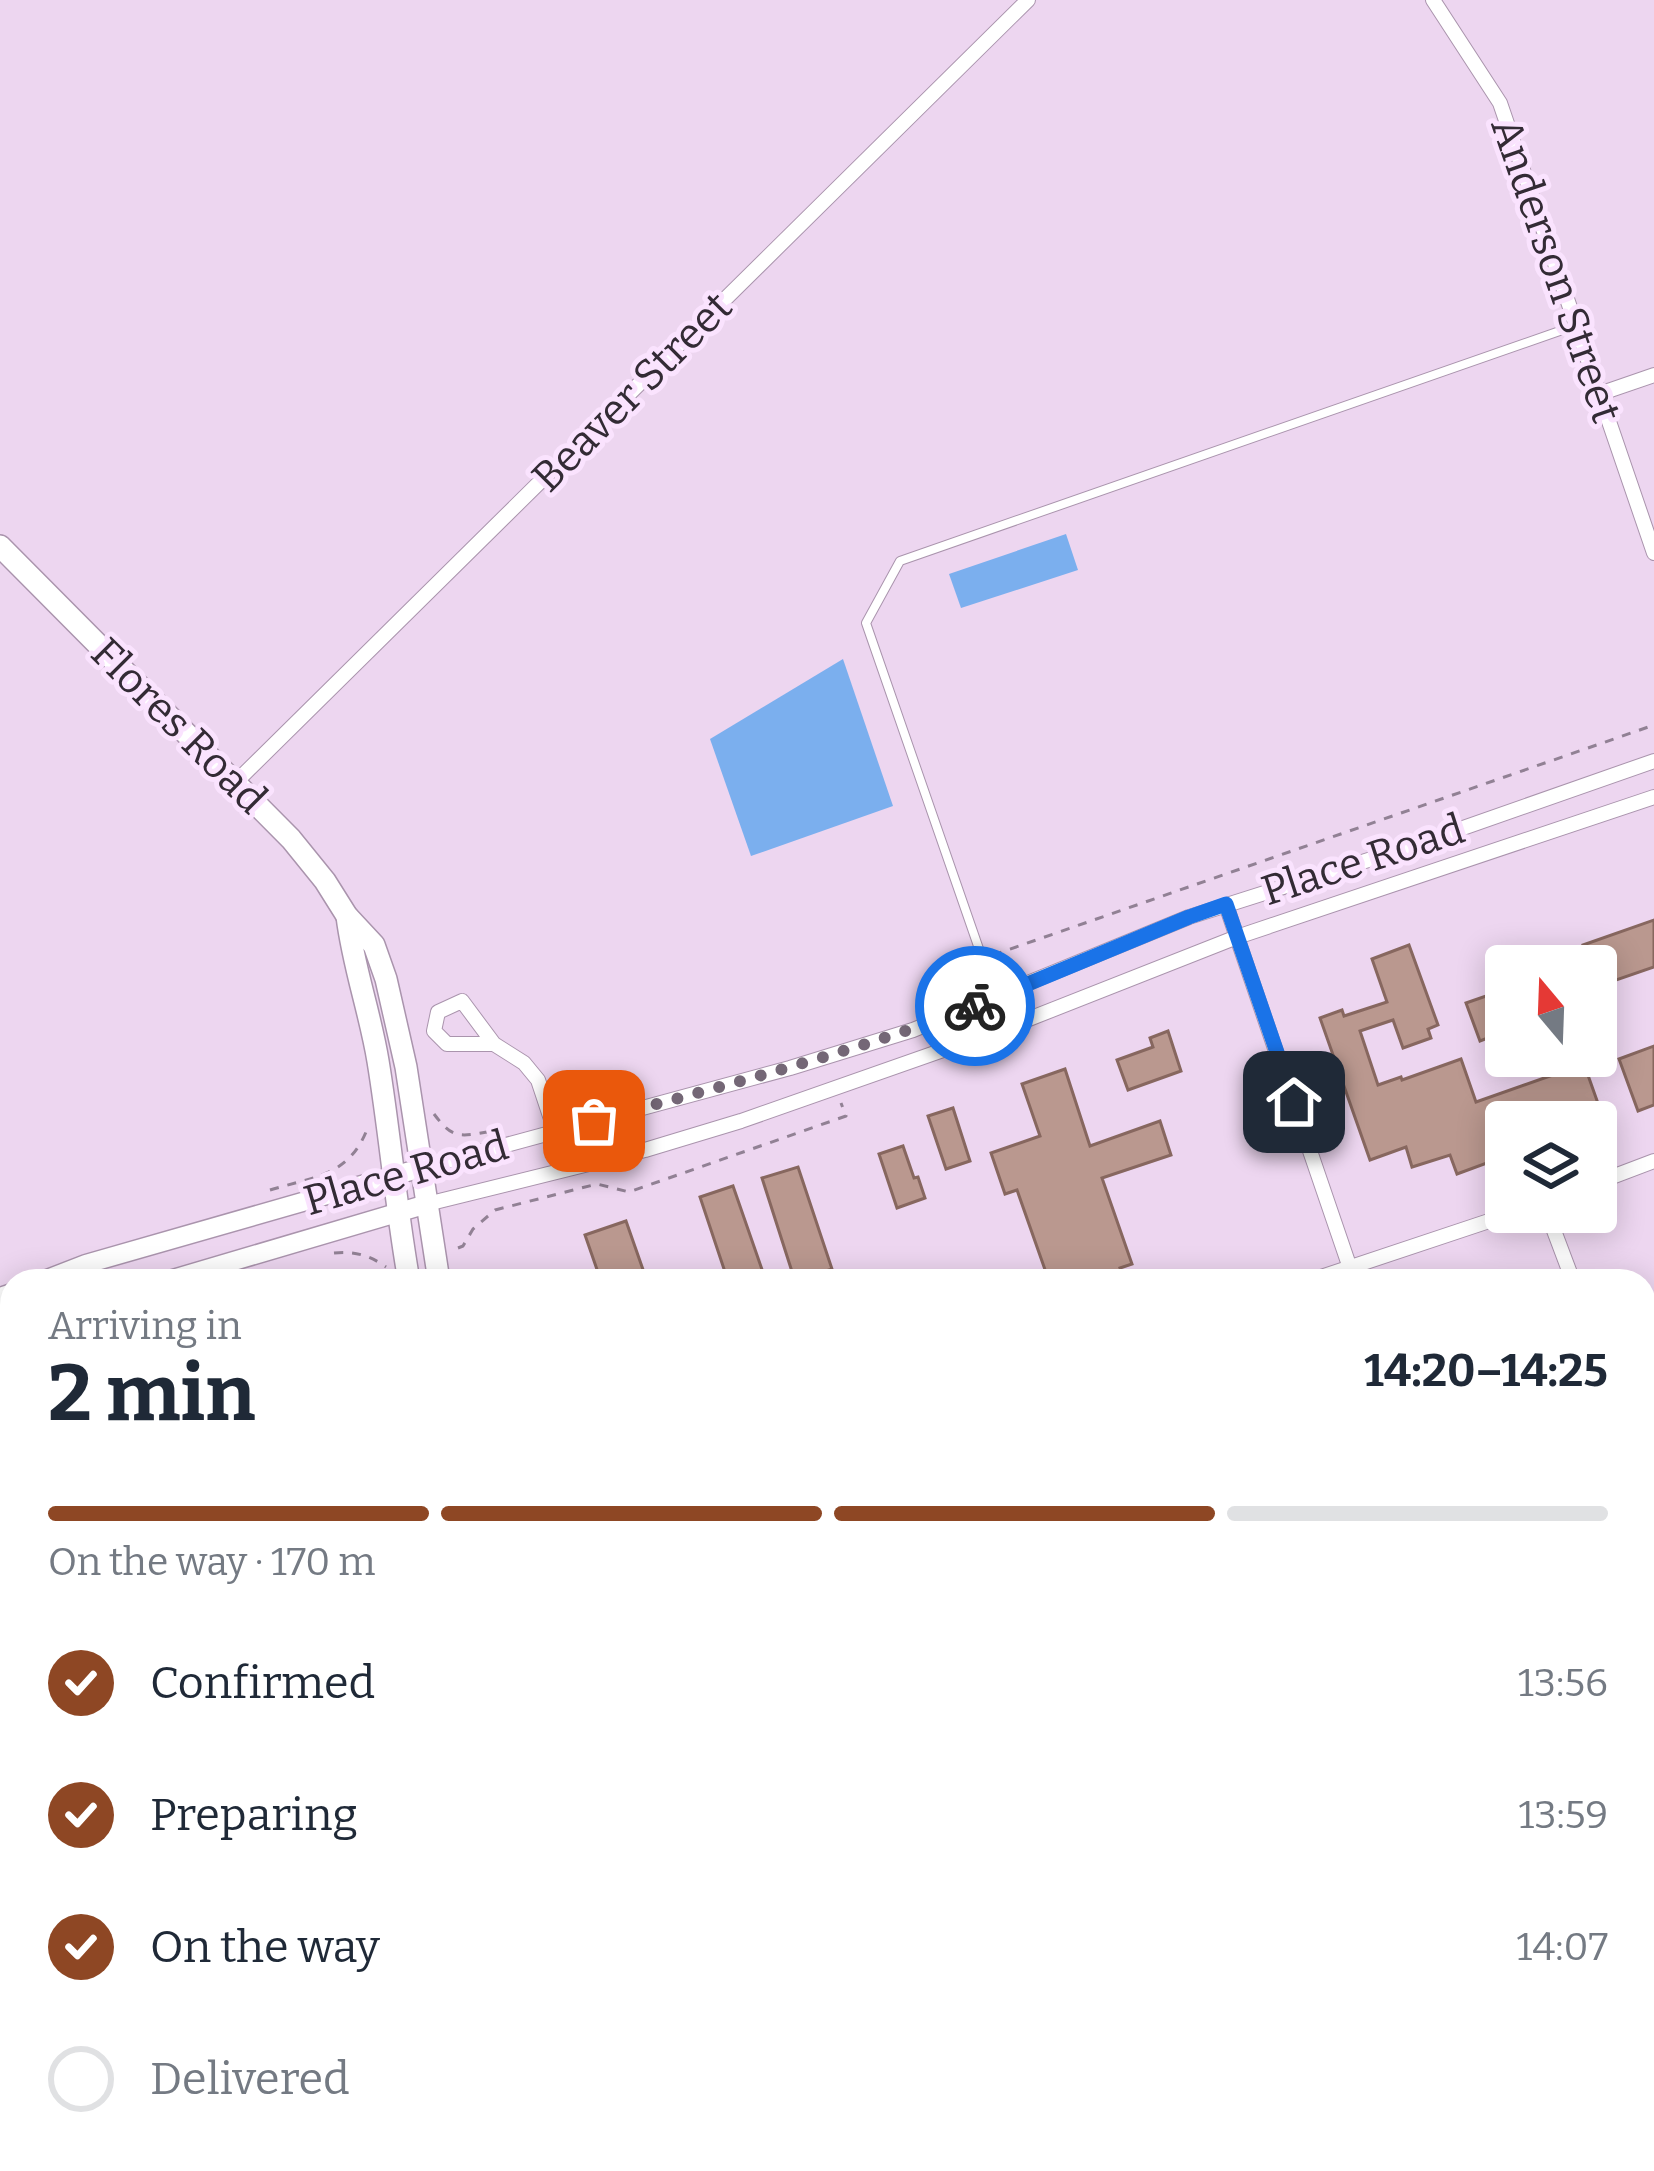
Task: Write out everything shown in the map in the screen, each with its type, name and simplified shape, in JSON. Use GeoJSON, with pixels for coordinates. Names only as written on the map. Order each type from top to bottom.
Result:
{"type":"FeatureCollection","features":[{"type":"Feature","properties":{"kind":"main road","name":"Flores Road"},"geometry":{"type":"LineString","coordinates":[[0,546],[291,839],[374,945],[402,1045],[437,1269]]}},
{"type":"Feature","properties":{"kind":"main road","name":"Flores Road"},"geometry":{"type":"LineString","coordinates":[[347,916],[352,956],[370,1021],[408,1269]]}},
{"type":"Feature","properties":{"kind":"street","name":"Beaver Street"},"geometry":{"type":"LineString","coordinates":[[236,783],[1028,0]]}},
{"type":"Feature","properties":{"kind":"street","name":"Anderson Street"},"geometry":{"type":"LineString","coordinates":[[1433,0],[1500,103],[1654,553]]}},
{"type":"Feature","properties":{"kind":"street"},"geometry":{"type":"LineString","coordinates":[[1599,394],[1654,375]]}},
{"type":"Feature","properties":{"kind":"street","name":"Place Road"},"geometry":{"type":"LineString","coordinates":[[76,1269],[913,1030],[1170,924],[1654,761]]}},
{"type":"Feature","properties":{"kind":"street","name":"Place Road"},"geometry":{"type":"LineString","coordinates":[[207,1269],[427,1204],[741,1121],[985,1036],[1238,937],[1654,797]]}},
{"type":"Feature","properties":{"kind":"street"},"geometry":{"type":"LineString","coordinates":[[1226,904],[1350,1268],[1485,1222]]}},
{"type":"Feature","properties":{"kind":"street"},"geometry":{"type":"LineString","coordinates":[[494,1044],[524,1063],[538,1080],[555,1131]]}},
{"type":"Feature","properties":{"kind":"street"},"geometry":{"type":"LineString","coordinates":[[1617,1175],[1654,1161]]}},
{"type":"Feature","properties":{"kind":"street"},"geometry":{"type":"LineString","coordinates":[[1555,1233],[1568,1269]]}},
{"type":"Feature","properties":{"kind":"lane"},"geometry":{"type":"LineString","coordinates":[[996,998],[866,623],[900,561],[1576,326]]}},
{"type":"Feature","properties":{"kind":"path"},"geometry":{"type":"LineString","coordinates":[[945,1001],[961,966],[1654,725]]}},
{"type":"Feature","properties":{"kind":"path"},"geometry":{"type":"LineString","coordinates":[[458,1247],[494,1207],[597,1184],[628,1192],[846,1116],[842,1106]]}},
{"type":"Feature","properties":{"kind":"path"},"geometry":{"type":"LineString","coordinates":[[434,1114],[446,1130],[458,1136],[489,1132]]}},
{"type":"Feature","properties":{"kind":"path"},"geometry":{"type":"LineString","coordinates":[[333,1170],[358,1150],[366,1132]]}},
{"type":"Feature","properties":{"kind":"path"},"geometry":{"type":"LineString","coordinates":[[351,1245],[352,1252],[386,1266]]}},
{"type":"Feature","properties":{"kind":"water"},"geometry":{"type":"Polygon","coordinates":[[[1066,534],[1078,570],[961,608],[949,574],[1066,534]]]}},
{"type":"Feature","properties":{"kind":"water"},"geometry":{"type":"Polygon","coordinates":[[[843,659],[893,806],[751,856],[710,739],[843,659]]]}},
{"type":"Feature","properties":{"kind":"building"},"geometry":{"type":"Polygon","coordinates":[[[1654,920],[1654,967],[1617,980],[1617,945],[1583,945],[1654,920]]]}},
{"type":"Feature","properties":{"kind":"building"},"geometry":{"type":"Polygon","coordinates":[[[1409,945],[1438,1025],[1428,1029],[1431,1038],[1403,1048],[1393,1020],[1360,1031],[1378,1085],[1461,1059],[1476,1102],[1547,1077],[1589,1077],[1597,1101],[1485,1101],[1485,1164],[1457,1174],[1450,1155],[1412,1167],[1406,1147],[1370,1160],[1320,1018],[1342,1010],[1344,1016],[1387,1002],[1372,959],[1409,945]]]}},
{"type":"Feature","properties":{"kind":"building"},"geometry":{"type":"Polygon","coordinates":[[[1485,996],[1485,1039],[1480,1041],[1466,1003],[1485,996]]]}},
{"type":"Feature","properties":{"kind":"building"},"geometry":{"type":"Polygon","coordinates":[[[1168,1031],[1181,1071],[1128,1090],[1117,1060],[1153,1047],[1150,1038],[1168,1031]]]}},
{"type":"Feature","properties":{"kind":"building"},"geometry":{"type":"Polygon","coordinates":[[[1654,1046],[1654,1105],[1638,1111],[1619,1059],[1654,1046]]]}},
{"type":"Feature","properties":{"kind":"building"},"geometry":{"type":"Polygon","coordinates":[[[1065,1069],[1090,1146],[1160,1121],[1171,1155],[1102,1178],[1132,1264],[1120,1269],[1045,1269],[1017,1190],[1005,1194],[991,1153],[1040,1136],[1022,1084],[1065,1069]]]}},
{"type":"Feature","properties":{"kind":"building"},"geometry":{"type":"Polygon","coordinates":[[[953,1108],[970,1161],[946,1169],[928,1116],[953,1108]]]}},
{"type":"Feature","properties":{"kind":"building"},"geometry":{"type":"Polygon","coordinates":[[[903,1146],[925,1198],[897,1208],[879,1154],[903,1146]]]}},
{"type":"Feature","properties":{"kind":"building"},"geometry":{"type":"Polygon","coordinates":[[[798,1167],[832,1269],[791,1269],[762,1178],[798,1167]]]}},
{"type":"Feature","properties":{"kind":"building"},"geometry":{"type":"Polygon","coordinates":[[[733,1186],[762,1269],[724,1269],[700,1197],[733,1186]]]}},
{"type":"Feature","properties":{"kind":"building"},"geometry":{"type":"Polygon","coordinates":[[[626,1221],[643,1269],[597,1269],[585,1235],[626,1221]]]}},
{"type":"Feature","properties":{"kind":"way so far"},"geometry":{"type":"LineString","coordinates":[[594,1121],[790,1068],[975,1006]]}},
{"type":"Feature","properties":{"kind":"route"},"geometry":{"type":"LineString","coordinates":[[975,1006],[1226,904],[1294,1102]]}}]}
